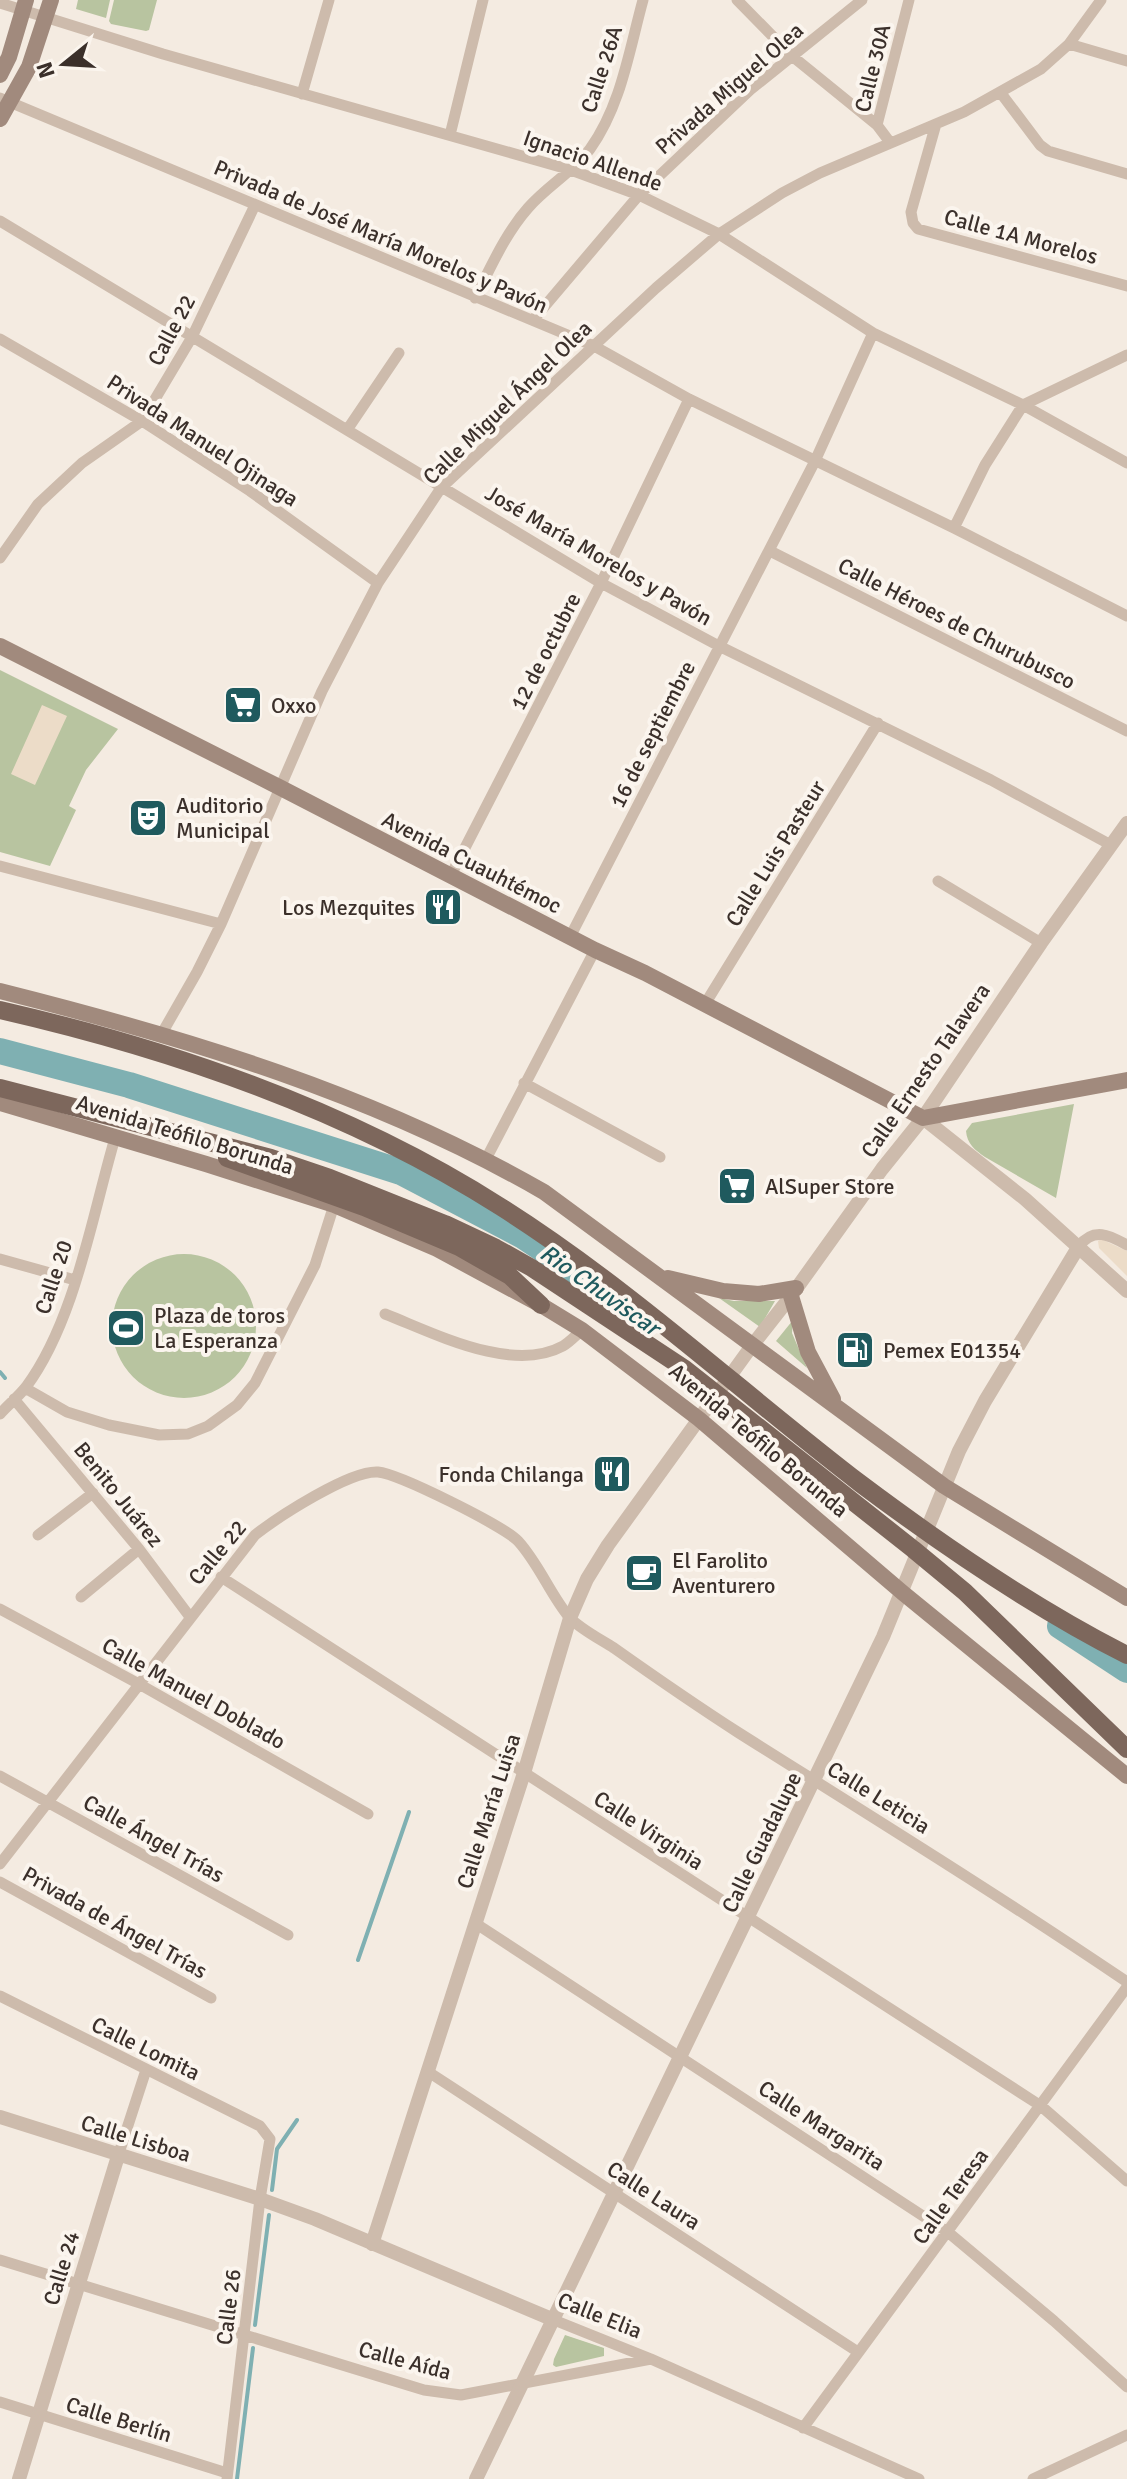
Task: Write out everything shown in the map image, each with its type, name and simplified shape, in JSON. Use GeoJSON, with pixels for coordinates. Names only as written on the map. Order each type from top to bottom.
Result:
{"type":"FeatureCollection","features":[{"type":"Feature","properties":{"kind":"main road"},"geometry":{"type":"LineString","coordinates":[[0,119],[5,100],[29,67],[51,0]]}},
{"type":"Feature","properties":{"kind":"main road"},"geometry":{"type":"LineString","coordinates":[[0,75],[9,57],[25,5]]}},
{"type":"Feature","properties":{"kind":"main road","name":"Avenida Cuauhtémoc"},"geometry":{"type":"LineString","coordinates":[[0,646],[923,1118]]}},
{"type":"Feature","properties":{"kind":"main road"},"geometry":{"type":"LineString","coordinates":[[0,991],[161,1035],[354,1099],[486,1159],[544,1192],[944,1486],[1127,1598]]}},
{"type":"Feature","properties":{"kind":"main road"},"geometry":{"type":"LineString","coordinates":[[0,1010],[191,1062],[278,1093],[420,1159],[500,1206],[628,1298],[860,1483],[924,1530],[1045,1610],[1127,1655]]}},
{"type":"Feature","properties":{"kind":"main road"},"geometry":{"type":"LineString","coordinates":[[923,1118],[1127,1080]]}},
{"type":"Feature","properties":{"kind":"main road","name":"Avenida Teófilo Borunda"},"geometry":{"type":"LineString","coordinates":[[0,1088],[271,1158],[330,1178],[496,1248],[585,1302],[685,1369],[934,1566],[976,1602],[1127,1749]]}},
{"type":"Feature","properties":{"kind":"main road","name":"Avenida Teófilo Borunda"},"geometry":{"type":"LineString","coordinates":[[0,1103],[334,1205],[437,1249],[541,1305],[582,1330],[700,1418],[903,1593],[1127,1776]]}},
{"type":"Feature","properties":{"kind":"main road"},"geometry":{"type":"LineString","coordinates":[[200,1141],[227,1158],[429,1233],[500,1270],[541,1305]]}},
{"type":"Feature","properties":{"kind":"main road"},"geometry":{"type":"LineString","coordinates":[[663,1277],[723,1291],[759,1294],[794,1292],[808,1352],[838,1407]]}},
{"type":"Feature","properties":{"kind":"street"},"geometry":{"type":"LineString","coordinates":[[302,94],[329,0]]}},
{"type":"Feature","properties":{"kind":"street"},"geometry":{"type":"LineString","coordinates":[[450,135],[483,0]]}},
{"type":"Feature","properties":{"kind":"street","name":"Calle 26A"},"geometry":{"type":"LineString","coordinates":[[475,298],[507,236],[527,209],[589,150],[609,117],[617,99],[643,0]]}},
{"type":"Feature","properties":{"kind":"street","name":"Privada Miguel Olea"},"geometry":{"type":"LineString","coordinates":[[533,320],[639,195],[750,90],[862,0]]}},
{"type":"Feature","properties":{"kind":"street","name":"Calle 30A"},"geometry":{"type":"LineString","coordinates":[[889,141],[877,125],[909,0]]}},
{"type":"Feature","properties":{"kind":"street","name":"Calle Miguel Ángel Olea"},"geometry":{"type":"LineString","coordinates":[[161,1035],[221,924],[322,691],[378,583],[441,488],[719,234],[782,193],[889,141],[936,124],[1041,69],[1069,44],[1101,0]]}},
{"type":"Feature","properties":{"kind":"street"},"geometry":{"type":"LineString","coordinates":[[741,1],[792,56],[877,125]]}},
{"type":"Feature","properties":{"kind":"street","name":"Ignacio Allende"},"geometry":{"type":"LineString","coordinates":[[0,3],[25,5],[46,18],[571,170],[639,195],[719,234],[873,333],[1023,405],[1127,463]]}},
{"type":"Feature","properties":{"kind":"street"},"geometry":{"type":"LineString","coordinates":[[1069,44],[1127,61]]}},
{"type":"Feature","properties":{"kind":"street"},"geometry":{"type":"LineString","coordinates":[[1000,92],[1031,137],[1048,151],[1127,174]]}},
{"type":"Feature","properties":{"kind":"street","name":"Privada de José María Morelos y Pavón"},"geometry":{"type":"LineString","coordinates":[[5,100],[594,346],[689,399],[1127,616]]}},
{"type":"Feature","properties":{"kind":"street","name":"Calle 1A Morelos"},"geometry":{"type":"LineString","coordinates":[[936,124],[911,212],[918,229],[1127,286]]}},
{"type":"Feature","properties":{"kind":"street","name":"Calle 22"},"geometry":{"type":"LineString","coordinates":[[0,558],[38,504],[82,463],[142,421],[192,337],[255,205]]}},
{"type":"Feature","properties":{"kind":"street","name":"José María Morelos y Pavón"},"geometry":{"type":"LineString","coordinates":[[0,221],[601,583],[719,646],[991,780],[1111,845]]}},
{"type":"Feature","properties":{"kind":"street","name":"16 de septiembre"},"geometry":{"type":"LineString","coordinates":[[570,937],[770,551],[873,333]]}},
{"type":"Feature","properties":{"kind":"street","name":"Privada Manuel Ojinaga"},"geometry":{"type":"LineString","coordinates":[[0,339],[142,421],[250,491],[378,583]]}},
{"type":"Feature","properties":{"kind":"street"},"geometry":{"type":"LineString","coordinates":[[347,430],[399,353]]}},
{"type":"Feature","properties":{"kind":"street"},"geometry":{"type":"LineString","coordinates":[[954,528],[985,465],[1023,405],[1127,355]]}},
{"type":"Feature","properties":{"kind":"street","name":"12 de octubre"},"geometry":{"type":"LineString","coordinates":[[451,875],[601,583],[689,399]]}},
{"type":"Feature","properties":{"kind":"street","name":"Calle Héroes de Churubusco"},"geometry":{"type":"LineString","coordinates":[[770,551],[1127,731]]}},
{"type":"Feature","properties":{"kind":"street","name":"Calle Luis Pasteur"},"geometry":{"type":"LineString","coordinates":[[705,1004],[878,723]]}},
{"type":"Feature","properties":{"kind":"street","name":"Calle Ernesto Talavera"},"geometry":{"type":"LineString","coordinates":[[700,1418],[882,1169],[923,1118],[1041,943],[1127,823]]}},
{"type":"Feature","properties":{"kind":"street"},"geometry":{"type":"LineString","coordinates":[[0,866],[221,924]]}},
{"type":"Feature","properties":{"kind":"street"},"geometry":{"type":"LineString","coordinates":[[938,881],[1041,943]]}},
{"type":"Feature","properties":{"kind":"street"},"geometry":{"type":"LineString","coordinates":[[486,1159],[595,950]]}},
{"type":"Feature","properties":{"kind":"street"},"geometry":{"type":"LineString","coordinates":[[524,1083],[660,1157]]}},
{"type":"Feature","properties":{"kind":"street"},"geometry":{"type":"LineString","coordinates":[[923,1118],[1025,1199],[1127,1291]]}},
{"type":"Feature","properties":{"kind":"street","name":"Calle 20"},"geometry":{"type":"LineString","coordinates":[[0,1414],[25,1388],[60,1323],[115,1138]]}},
{"type":"Feature","properties":{"kind":"street"},"geometry":{"type":"LineString","coordinates":[[25,1388],[67,1412],[146,1433],[188,1434],[208,1426],[237,1405],[255,1383],[315,1265],[334,1205]]}},
{"type":"Feature","properties":{"kind":"street","name":"Calle Guadalupe"},"geometry":{"type":"LineString","coordinates":[[476,2479],[815,1781],[903,1593],[944,1486],[985,1401],[1084,1240],[1096,1234],[1109,1235],[1127,1245]]}},
{"type":"Feature","properties":{"kind":"street"},"geometry":{"type":"LineString","coordinates":[[0,1259],[75,1280]]}},
{"type":"Feature","properties":{"kind":"street"},"geometry":{"type":"LineString","coordinates":[[385,1314],[482,1350],[510,1355],[537,1355],[564,1346],[582,1330]]}},
{"type":"Feature","properties":{"kind":"street","name":"Benito Juárez"},"geometry":{"type":"LineString","coordinates":[[14,1399],[139,1549],[190,1617]]}},
{"type":"Feature","properties":{"kind":"street","name":"Calle María Luisa"},"geometry":{"type":"LineString","coordinates":[[372,2244],[524,1773],[570,1618],[587,1579],[608,1545],[700,1418]]}},
{"type":"Feature","properties":{"kind":"street","name":"Calle 22"},"geometry":{"type":"LineString","coordinates":[[0,1864],[255,1535],[279,1516],[359,1476],[376,1472],[398,1478],[500,1527],[525,1549],[570,1618]]}},
{"type":"Feature","properties":{"kind":"street"},"geometry":{"type":"LineString","coordinates":[[38,1535],[93,1493]]}},
{"type":"Feature","properties":{"kind":"street"},"geometry":{"type":"LineString","coordinates":[[81,1597],[139,1549]]}},
{"type":"Feature","properties":{"kind":"street","name":"Calle Virginia"},"geometry":{"type":"LineString","coordinates":[[221,1577],[1041,2106],[1127,2181]]}},
{"type":"Feature","properties":{"kind":"street","name":"Calle Manuel Doblado"},"geometry":{"type":"LineString","coordinates":[[0,1609],[368,1814]]}},
{"type":"Feature","properties":{"kind":"street","name":"Calle Leticia"},"geometry":{"type":"LineString","coordinates":[[570,1618],[686,1699],[1030,1917],[1127,1985]]}},
{"type":"Feature","properties":{"kind":"street","name":"Calle Ángel Trías"},"geometry":{"type":"LineString","coordinates":[[0,1776],[288,1935]]}},
{"type":"Feature","properties":{"kind":"street","name":"Privada de Ángel Trías"},"geometry":{"type":"LineString","coordinates":[[0,1882],[211,1998]]}},
{"type":"Feature","properties":{"kind":"street","name":"Calle Margarita"},"geometry":{"type":"LineString","coordinates":[[475,1923],[949,2233],[1127,2387]]}},
{"type":"Feature","properties":{"kind":"street","name":"Calle Teresa"},"geometry":{"type":"LineString","coordinates":[[803,2428],[949,2233],[1127,1985]]}},
{"type":"Feature","properties":{"kind":"street","name":"Calle Lomita"},"geometry":{"type":"LineString","coordinates":[[0,1996],[260,2126],[270,2139]]}},
{"type":"Feature","properties":{"kind":"street","name":"Calle 24"},"geometry":{"type":"LineString","coordinates":[[19,2479],[146,2070]]}},
{"type":"Feature","properties":{"kind":"street","name":"Calle Laura"},"geometry":{"type":"LineString","coordinates":[[427,2071],[858,2352]]}},
{"type":"Feature","properties":{"kind":"street","name":"Calle Lisboa"},"geometry":{"type":"LineString","coordinates":[[0,2117],[260,2199]]}},
{"type":"Feature","properties":{"kind":"street","name":"Calle 26"},"geometry":{"type":"LineString","coordinates":[[227,2476],[270,2139]]}},
{"type":"Feature","properties":{"kind":"street","name":"Calle Elia"},"geometry":{"type":"LineString","coordinates":[[260,2199],[651,2359],[919,2479]]}},
{"type":"Feature","properties":{"kind":"street","name":"Calle Aída"},"geometry":{"type":"LineString","coordinates":[[0,2260],[424,2390],[461,2395],[651,2359]]}},
{"type":"Feature","properties":{"kind":"street","name":"Calle Berlín"},"geometry":{"type":"LineString","coordinates":[[0,2402],[227,2476]]}},
{"type":"Feature","properties":{"kind":"street"},"geometry":{"type":"LineString","coordinates":[[1033,2479],[1127,2435]]}},
{"type":"Feature","properties":{"kind":"green space"},"geometry":{"type":"Polygon","coordinates":[[[78,0],[110,0],[106,18],[76,9],[78,0]]]}},
{"type":"Feature","properties":{"kind":"green space"},"geometry":{"type":"Polygon","coordinates":[[[114,0],[157,0],[149,30],[111,24],[114,0]]]}},
{"type":"Feature","properties":{"kind":"green space"},"geometry":{"type":"Polygon","coordinates":[[[0,670],[118,729],[86,770],[69,806],[76,810],[50,866],[0,852],[0,670]]]}},
{"type":"Feature","properties":{"kind":"green space"},"geometry":{"type":"Polygon","coordinates":[[[1074,1104],[1056,1198],[985,1157],[968,1140],[966,1131],[972,1123],[1074,1104]]]}},
{"type":"Feature","properties":{"kind":"green space","name":"Plaza de toros La Esperanza"},"geometry":{"type":"Polygon","coordinates":[[[184,1254],[211,1260],[235,1275],[250,1299],[256,1326],[250,1353],[235,1377],[211,1392],[184,1398],[157,1392],[133,1377],[118,1353],[112,1326],[118,1299],[133,1275],[157,1260],[184,1254]]]}},
{"type":"Feature","properties":{"kind":"green space"},"geometry":{"type":"Polygon","coordinates":[[[719,1298],[734,1301],[775,1301],[760,1327],[719,1298]]]}},
{"type":"Feature","properties":{"kind":"green space"},"geometry":{"type":"Polygon","coordinates":[[[793,1320],[792,1333],[807,1368],[776,1341],[793,1320]]]}},
{"type":"Feature","properties":{"kind":"green space"},"geometry":{"type":"Polygon","coordinates":[[[565,2335],[604,2348],[604,2356],[556,2367],[553,2365],[554,2359],[565,2335]]]}},
{"type":"Feature","properties":{"kind":"shaded area"},"geometry":{"type":"Polygon","coordinates":[[[42,705],[67,716],[35,785],[11,774],[42,705]]]}},
{"type":"Feature","properties":{"kind":"shaded area"},"geometry":{"type":"Polygon","coordinates":[[[1101,1239],[1127,1251],[1127,1276],[1099,1248],[1098,1241],[1101,1239]]]}},
{"type":"Feature","properties":{"kind":"waterway","name":"Rio Chuviscar"},"geometry":{"type":"LineString","coordinates":[[0,1051],[129,1085],[401,1172],[523,1236],[634,1310]]}},
{"type":"Feature","properties":{"kind":"waterway"},"geometry":{"type":"LineString","coordinates":[[0,1372],[5,1378]]}},
{"type":"Feature","properties":{"kind":"waterway","name":"Rio Chuviscar"},"geometry":{"type":"LineString","coordinates":[[1060,1626],[1127,1670]]}},
{"type":"Feature","properties":{"kind":"waterway"},"geometry":{"type":"LineString","coordinates":[[358,1960],[409,1812]]}},
{"type":"Feature","properties":{"kind":"waterway"},"geometry":{"type":"LineString","coordinates":[[272,2190],[277,2149],[297,2120]]}},
{"type":"Feature","properties":{"kind":"waterway"},"geometry":{"type":"LineString","coordinates":[[255,2325],[269,2215]]}},
{"type":"Feature","properties":{"kind":"waterway"},"geometry":{"type":"LineString","coordinates":[[237,2479],[253,2348]]}},
{"type":"Feature","properties":{"kind":"place","name":"Oxxo"},"geometry":{"type":"Point","coordinates":[243,705]}},
{"type":"Feature","properties":{"kind":"place","name":"Auditorio Municipal"},"geometry":{"type":"Point","coordinates":[148,818]}},
{"type":"Feature","properties":{"kind":"place","name":"Los Mezquites"},"geometry":{"type":"Point","coordinates":[443,907]}},
{"type":"Feature","properties":{"kind":"place","name":"AlSuper Store"},"geometry":{"type":"Point","coordinates":[737,1186]}},
{"type":"Feature","properties":{"kind":"place","name":"Plaza de toros La Esperanza"},"geometry":{"type":"Point","coordinates":[126,1328]}},
{"type":"Feature","properties":{"kind":"place","name":"Pemex E01354"},"geometry":{"type":"Point","coordinates":[855,1350]}},
{"type":"Feature","properties":{"kind":"place","name":"Fonda Chilanga"},"geometry":{"type":"Point","coordinates":[612,1474]}},
{"type":"Feature","properties":{"kind":"place","name":"El Farolito Aventurero"},"geometry":{"type":"Point","coordinates":[644,1573]}}]}
